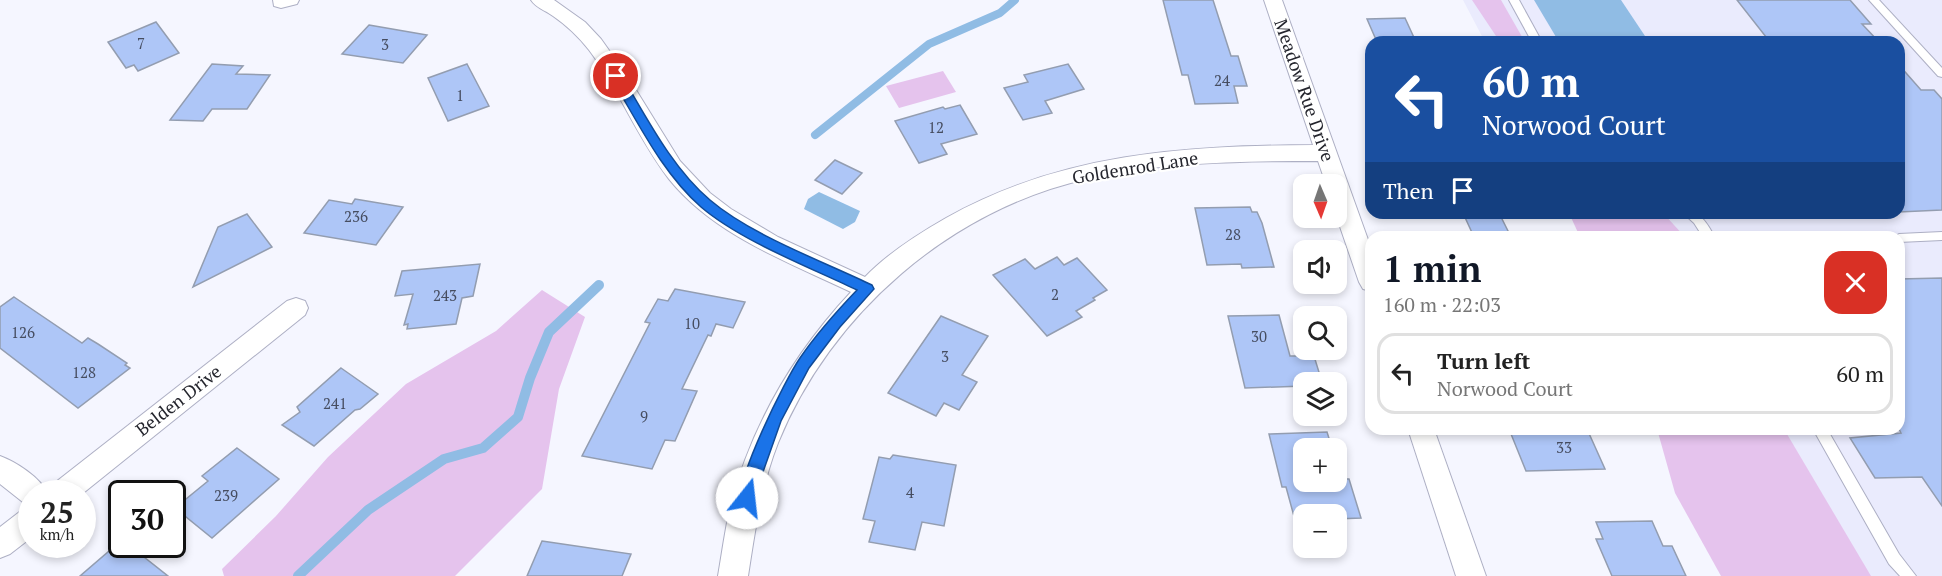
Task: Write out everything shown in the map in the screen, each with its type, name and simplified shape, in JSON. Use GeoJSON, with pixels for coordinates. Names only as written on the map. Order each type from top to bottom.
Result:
{"type":"FeatureCollection","features":[{"type":"Feature","properties":{"kind":"street"},"geometry":{"type":"LineString","coordinates":[[540,0],[575,21],[593,39],[672,167],[704,202],[733,224],[867,289]]}},
{"type":"Feature","properties":{"kind":"street","name":"Meadow Rue Drive"},"geometry":{"type":"LineString","coordinates":[[1273,0],[1365,265]]}},
{"type":"Feature","properties":{"kind":"street","name":"Goldenrod Lane"},"geometry":{"type":"LineString","coordinates":[[733,576],[736,540],[752,477],[774,420],[804,364],[835,323],[867,289],[925,242],[965,217],[1008,196],[1053,180],[1100,168],[1164,159],[1244,153],[1326,153]]}},
{"type":"Feature","properties":{"kind":"street","name":"Belden Drive"},"geometry":{"type":"LineString","coordinates":[[80,480],[296,308]]}},
{"type":"Feature","properties":{"kind":"street"},"geometry":{"type":"LineString","coordinates":[[1423,435],[1471,576]]}},
{"type":"Feature","properties":{"kind":"street"},"geometry":{"type":"LineString","coordinates":[[0,468],[18,482]]}},
{"type":"Feature","properties":{"kind":"street"},"geometry":{"type":"LineString","coordinates":[[0,545],[18,530]]}},
{"type":"Feature","properties":{"kind":"lane"},"geometry":{"type":"LineString","coordinates":[[1514,0],[1534,36]]}},
{"type":"Feature","properties":{"kind":"lane"},"geometry":{"type":"LineString","coordinates":[[1874,0],[1942,74]]}},
{"type":"Feature","properties":{"kind":"lane"},"geometry":{"type":"LineString","coordinates":[[1905,238],[1942,236]]}},
{"type":"Feature","properties":{"kind":"lane"},"geometry":{"type":"LineString","coordinates":[[1823,435],[1894,559],[1909,576]]}},
{"type":"Feature","properties":{"kind":"shaded area"},"geometry":{"type":"Polygon","coordinates":[[[1463,0],[1942,0],[1942,576],[1758,576],[1686,435],[1905,435],[1905,231],[1586,231],[1581,219],[1905,219],[1905,36],[1482,36],[1463,0]]]}},
{"type":"Feature","properties":{"kind":"shaded area"},"geometry":{"type":"Polygon","coordinates":[[[1472,0],[1501,0],[1522,36],[1496,36],[1472,0]]]}},
{"type":"Feature","properties":{"kind":"shaded area"},"geometry":{"type":"Polygon","coordinates":[[[943,71],[956,92],[899,108],[886,86],[943,71]]]}},
{"type":"Feature","properties":{"kind":"shaded area"},"geometry":{"type":"Polygon","coordinates":[[[1572,219],[1668,219],[1680,231],[1577,231],[1572,219]]]}},
{"type":"Feature","properties":{"kind":"shaded area"},"geometry":{"type":"Polygon","coordinates":[[[542,290],[585,317],[559,389],[542,489],[455,576],[224,576],[222,569],[276,516],[328,457],[406,384],[496,331],[542,290]]]}},
{"type":"Feature","properties":{"kind":"shaded area"},"geometry":{"type":"Polygon","coordinates":[[[1659,435],[1788,435],[1871,576],[1721,576],[1675,493],[1659,435]]]}},
{"type":"Feature","properties":{"kind":"water"},"geometry":{"type":"Polygon","coordinates":[[[1534,0],[1621,0],[1645,36],[1555,36],[1534,0]]]}},
{"type":"Feature","properties":{"kind":"water"},"geometry":{"type":"Polygon","coordinates":[[[819,192],[860,211],[855,222],[843,229],[804,209],[808,199],[819,192]]]}},
{"type":"Feature","properties":{"kind":"building"},"geometry":{"type":"Polygon","coordinates":[[[1163,0],[1213,0],[1231,56],[1238,56],[1247,86],[1234,86],[1238,103],[1195,104],[1188,75],[1182,75],[1163,0]]]}},
{"type":"Feature","properties":{"kind":"building"},"geometry":{"type":"Polygon","coordinates":[[[1737,0],[1850,0],[1871,24],[1862,24],[1873,36],[1765,36],[1737,0]]]}},
{"type":"Feature","properties":{"kind":"building"},"geometry":{"type":"Polygon","coordinates":[[[1405,18],[1413,36],[1374,36],[1367,19],[1405,18]]]}},
{"type":"Feature","properties":{"kind":"building"},"geometry":{"type":"Polygon","coordinates":[[[156,22],[179,53],[138,71],[134,65],[126,68],[108,42],[156,22]]]}},
{"type":"Feature","properties":{"kind":"building"},"geometry":{"type":"Polygon","coordinates":[[[369,25],[427,35],[403,63],[342,54],[369,25]]]}},
{"type":"Feature","properties":{"kind":"building"},"geometry":{"type":"Polygon","coordinates":[[[212,64],[243,66],[236,74],[270,75],[247,109],[212,109],[203,121],[170,120],[212,64]]]}},
{"type":"Feature","properties":{"kind":"building"},"geometry":{"type":"Polygon","coordinates":[[[467,64],[489,106],[448,121],[428,78],[467,64]]]}},
{"type":"Feature","properties":{"kind":"building"},"geometry":{"type":"Polygon","coordinates":[[[1068,64],[1084,89],[1045,101],[1052,113],[1023,120],[1004,88],[1028,82],[1024,75],[1068,64]]]}},
{"type":"Feature","properties":{"kind":"building"},"geometry":{"type":"Polygon","coordinates":[[[1905,72],[1921,90],[1934,90],[1942,99],[1942,210],[1905,212],[1905,72]]]}},
{"type":"Feature","properties":{"kind":"building"},"geometry":{"type":"Polygon","coordinates":[[[960,105],[977,134],[941,144],[947,154],[919,163],[895,121],[943,107],[945,109],[960,105]]]}},
{"type":"Feature","properties":{"kind":"building"},"geometry":{"type":"Polygon","coordinates":[[[835,160],[862,173],[842,194],[815,180],[835,160]]]}},
{"type":"Feature","properties":{"kind":"building"},"geometry":{"type":"Polygon","coordinates":[[[355,199],[403,207],[376,245],[304,233],[329,200],[352,204],[355,199]]]}},
{"type":"Feature","properties":{"kind":"building"},"geometry":{"type":"Polygon","coordinates":[[[1250,207],[1252,212],[1257,212],[1262,223],[1274,267],[1242,268],[1241,264],[1207,265],[1195,208],[1250,207]]]}},
{"type":"Feature","properties":{"kind":"building"},"geometry":{"type":"Polygon","coordinates":[[[247,214],[272,247],[193,287],[218,227],[247,214]]]}},
{"type":"Feature","properties":{"kind":"building"},"geometry":{"type":"Polygon","coordinates":[[[1466,219],[1502,219],[1508,231],[1471,231],[1466,219]]]}},
{"type":"Feature","properties":{"kind":"building"},"geometry":{"type":"Polygon","coordinates":[[[1057,257],[1064,265],[1077,258],[1107,290],[1076,311],[1082,317],[1047,336],[993,275],[1025,259],[1035,269],[1057,257]]]}},
{"type":"Feature","properties":{"kind":"building"},"geometry":{"type":"Polygon","coordinates":[[[480,264],[473,296],[462,298],[456,324],[407,329],[408,324],[404,325],[413,294],[395,296],[402,271],[480,264]]]}},
{"type":"Feature","properties":{"kind":"building"},"geometry":{"type":"Polygon","coordinates":[[[1942,278],[1942,506],[1922,477],[1875,478],[1850,438],[1905,435],[1905,279],[1942,278]]]}},
{"type":"Feature","properties":{"kind":"building"},"geometry":{"type":"Polygon","coordinates":[[[675,289],[745,302],[733,328],[716,324],[711,336],[708,335],[682,389],[697,391],[675,441],[665,440],[652,469],[582,456],[650,323],[645,322],[658,299],[668,301],[675,289]]]}},
{"type":"Feature","properties":{"kind":"building"},"geometry":{"type":"Polygon","coordinates":[[[14,297],[82,343],[88,338],[98,344],[127,363],[125,365],[130,368],[78,408],[0,348],[0,307],[14,297]]]}},
{"type":"Feature","properties":{"kind":"building"},"geometry":{"type":"Polygon","coordinates":[[[1279,315],[1290,356],[1293,356],[1293,360],[1315,360],[1319,372],[1293,372],[1293,386],[1245,388],[1228,316],[1279,315]]]}},
{"type":"Feature","properties":{"kind":"building"},"geometry":{"type":"Polygon","coordinates":[[[941,316],[988,336],[962,375],[977,382],[959,410],[944,403],[936,416],[888,393],[941,316]]]}},
{"type":"Feature","properties":{"kind":"building"},"geometry":{"type":"Polygon","coordinates":[[[341,368],[378,394],[360,409],[355,410],[314,446],[282,425],[300,412],[297,407],[341,368]]]}},
{"type":"Feature","properties":{"kind":"building"},"geometry":{"type":"Polygon","coordinates":[[[1327,432],[1329,438],[1293,438],[1293,492],[1347,492],[1347,479],[1349,479],[1361,518],[1347,519],[1347,504],[1293,504],[1293,513],[1286,487],[1282,487],[1269,434],[1327,432]]]}},
{"type":"Feature","properties":{"kind":"building"},"geometry":{"type":"Polygon","coordinates":[[[1511,435],[1590,435],[1605,469],[1526,471],[1511,435]]]}},
{"type":"Feature","properties":{"kind":"building"},"geometry":{"type":"Polygon","coordinates":[[[237,448],[279,479],[212,538],[186,517],[186,499],[208,481],[202,476],[237,448]]]}},
{"type":"Feature","properties":{"kind":"building"},"geometry":{"type":"Polygon","coordinates":[[[893,455],[956,465],[944,526],[922,522],[915,550],[869,542],[875,521],[863,519],[879,457],[890,459],[893,455]]]}},
{"type":"Feature","properties":{"kind":"building"},"geometry":{"type":"Polygon","coordinates":[[[1652,521],[1663,546],[1672,546],[1686,576],[1612,576],[1596,539],[1603,539],[1596,522],[1652,521]]]}},
{"type":"Feature","properties":{"kind":"building"},"geometry":{"type":"Polygon","coordinates":[[[542,541],[631,554],[622,576],[527,576],[542,541]]]}},
{"type":"Feature","properties":{"kind":"building"},"geometry":{"type":"Polygon","coordinates":[[[108,552],[108,558],[145,558],[168,576],[80,576],[108,552]]]}},
{"type":"Feature","properties":{"kind":"waterway"},"geometry":{"type":"LineString","coordinates":[[815,135],[929,44],[1000,13],[1015,0]]}},
{"type":"Feature","properties":{"kind":"waterway"},"geometry":{"type":"LineString","coordinates":[[298,576],[368,510],[444,459],[483,448],[518,417],[530,378],[549,332],[599,285]]}},
{"type":"Feature","properties":{"kind":"route"},"geometry":{"type":"LineString","coordinates":[[616,76],[672,167],[704,202],[733,224],[867,289],[835,323],[804,364],[774,420],[752,477],[747,498]]}}]}
